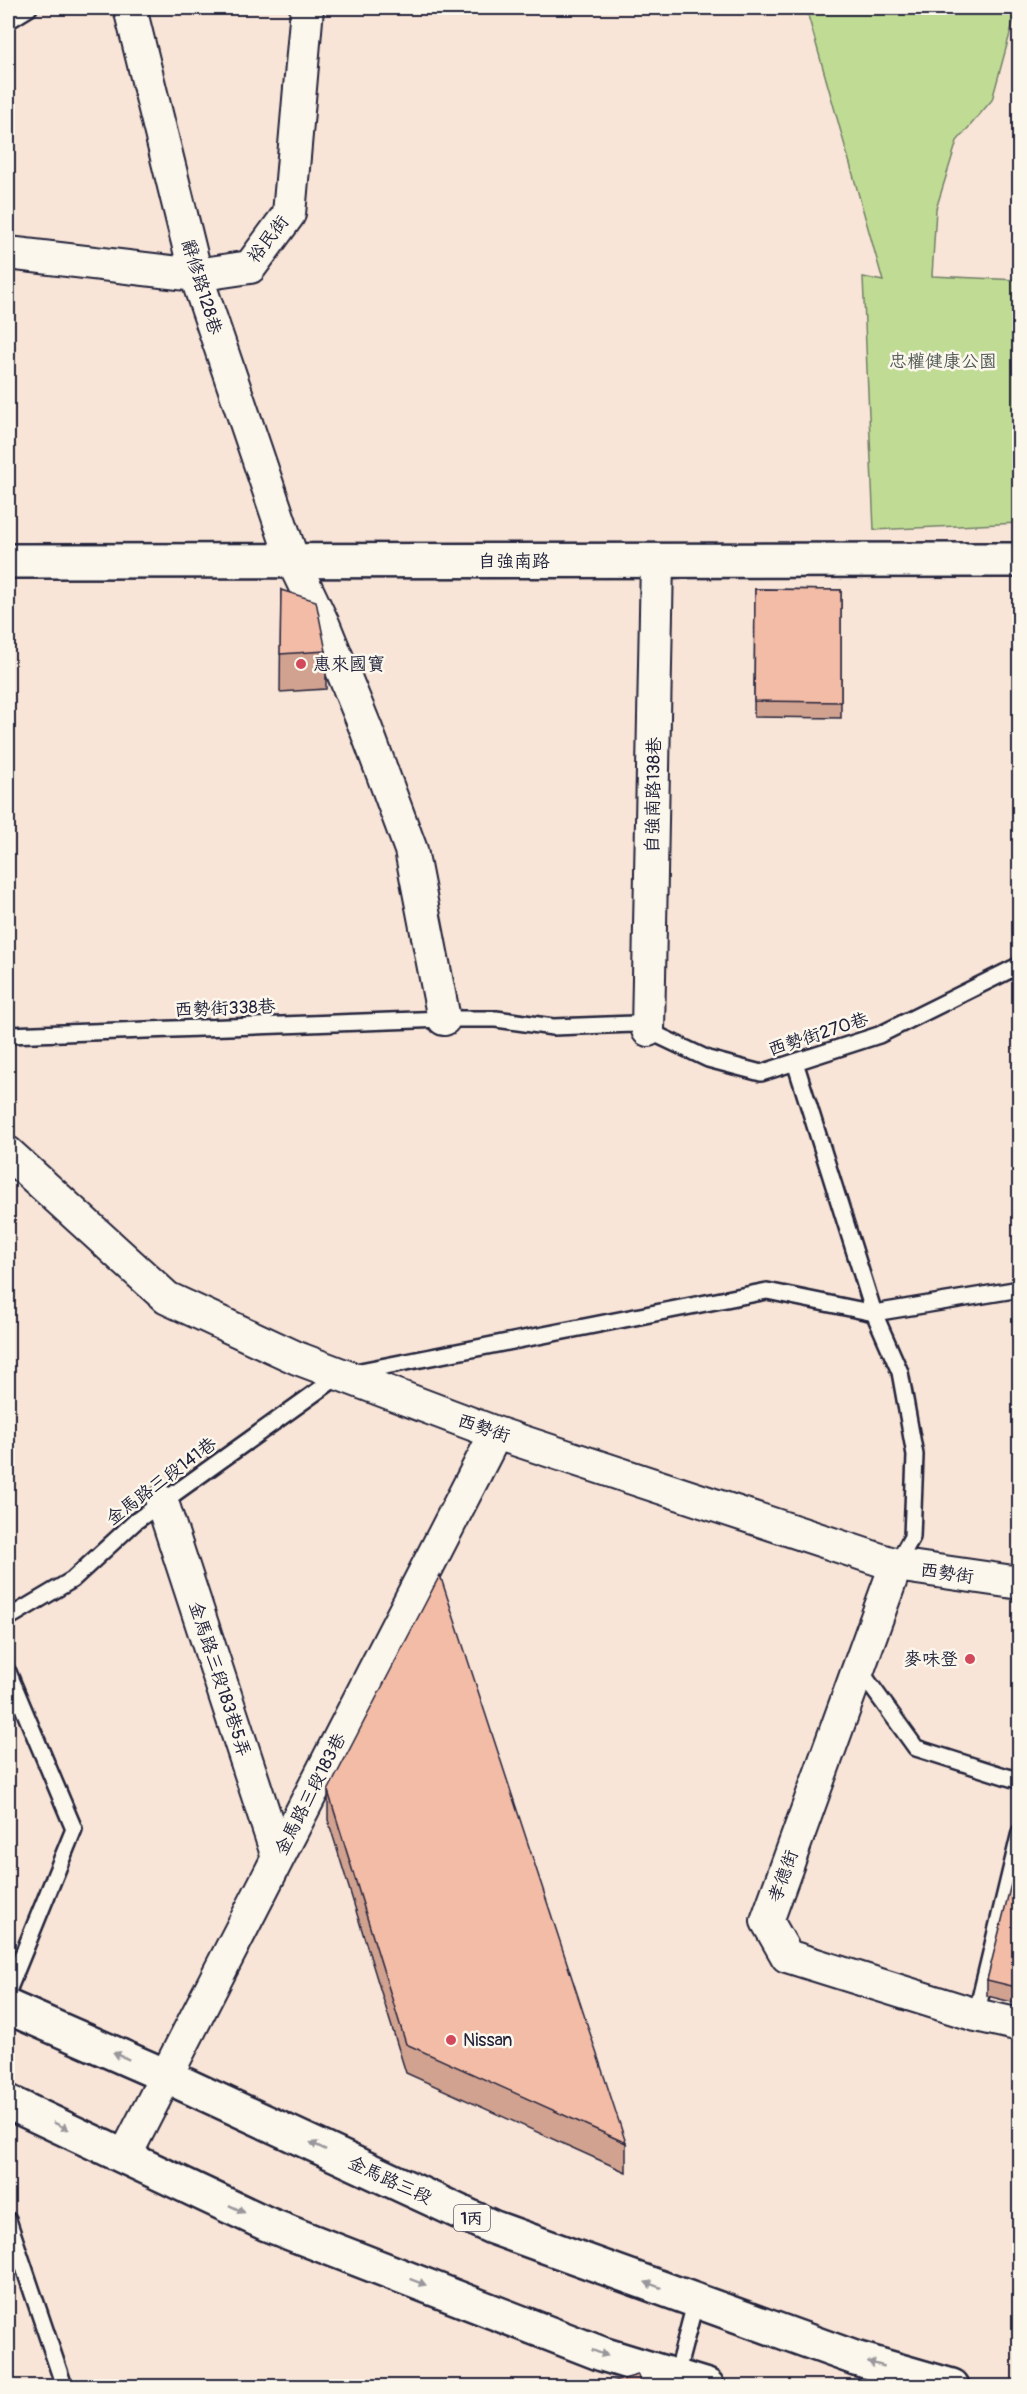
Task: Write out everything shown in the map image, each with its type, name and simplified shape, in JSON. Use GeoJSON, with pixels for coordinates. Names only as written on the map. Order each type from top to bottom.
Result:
{"type":"FeatureCollection","features":[{"type":"Feature","properties":{"kind":"main road","name":"自強南路"},"geometry":{"type":"LineString","coordinates":[[8,561],[1020,560]]}},
{"type":"Feature","properties":{"kind":"main road","name":"金馬路三段"},"geometry":{"type":"LineString","coordinates":[[8,2007],[166,2076],[492,2227],[855,2358],[952,2386]]}},
{"type":"Feature","properties":{"kind":"main road"},"geometry":{"type":"LineString","coordinates":[[8,2102],[267,2224],[675,2381],[708,2386]]}},
{"type":"Feature","properties":{"kind":"street","name":"辭修路128巷"},"geometry":{"type":"LineString","coordinates":[[130,8],[196,275],[292,561],[324,626],[411,850],[444,1019]]}},
{"type":"Feature","properties":{"kind":"street","name":"裕民街"},"geometry":{"type":"LineString","coordinates":[[8,253],[196,275],[250,267],[289,214],[307,8]]}},
{"type":"Feature","properties":{"kind":"street","name":"自強南路138巷"},"geometry":{"type":"LineString","coordinates":[[648,1030],[657,561]]}},
{"type":"Feature","properties":{"kind":"street","name":"西勢街"},"geometry":{"type":"LineString","coordinates":[[8,1153],[167,1298],[297,1358],[496,1433],[896,1565],[1020,1583]]}},
{"type":"Feature","properties":{"kind":"street","name":"金馬路三段183巷"},"geometry":{"type":"LineString","coordinates":[[125,2156],[496,1433]]}},
{"type":"Feature","properties":{"kind":"street","name":"金馬路三段183巷5弄"},"geometry":{"type":"LineString","coordinates":[[162,1502],[278,1857]]}},
{"type":"Feature","properties":{"kind":"street","name":"孝德街"},"geometry":{"type":"LineString","coordinates":[[896,1565],[767,1921],[787,1956],[976,2015],[1020,2025]]}},
{"type":"Feature","properties":{"kind":"lane"},"geometry":{"type":"LineString","coordinates":[[8,21],[29,8]]}},
{"type":"Feature","properties":{"kind":"lane","name":"西勢街270巷"},"geometry":{"type":"LineString","coordinates":[[444,1019],[496,1019],[553,1027],[634,1024],[708,1059],[761,1073],[879,1035],[1020,965]]}},
{"type":"Feature","properties":{"kind":"lane","name":"西勢街338巷"},"geometry":{"type":"LineString","coordinates":[[8,1035],[444,1019]]}},
{"type":"Feature","properties":{"kind":"lane"},"geometry":{"type":"LineString","coordinates":[[795,1062],[874,1313],[900,1372],[915,1455],[912,1537],[896,1565]]}},
{"type":"Feature","properties":{"kind":"lane"},"geometry":{"type":"LineString","coordinates":[[340,1375],[767,1291],[874,1313],[1020,1289]]}},
{"type":"Feature","properties":{"kind":"lane","name":"金馬路三段141巷"},"geometry":{"type":"LineString","coordinates":[[8,1618],[72,1580],[136,1521],[340,1375]]}},
{"type":"Feature","properties":{"kind":"lane"},"geometry":{"type":"LineString","coordinates":[[859,1669],[916,1748],[1020,1781]]}},
{"type":"Feature","properties":{"kind":"lane"},"geometry":{"type":"LineString","coordinates":[[8,1672],[74,1829],[8,1992]]}},
{"type":"Feature","properties":{"kind":"lane"},"geometry":{"type":"LineString","coordinates":[[976,2015],[1020,1832]]}},
{"type":"Feature","properties":{"kind":"lane"},"geometry":{"type":"LineString","coordinates":[[8,2220],[64,2386]]}},
{"type":"Feature","properties":{"kind":"lane"},"geometry":{"type":"LineString","coordinates":[[675,2381],[696,2300]]}},
{"type":"Feature","properties":{"kind":"green space","name":"忠權健康公園"},"geometry":{"type":"Polygon","coordinates":[[[806,8],[1017,8],[992,100],[957,141],[936,209],[932,276],[1019,280],[1019,523],[874,530],[863,277],[883,281],[806,8]]]}},
{"type":"Feature","properties":{"kind":"building"},"geometry":{"type":"Polygon","coordinates":[[[755,589],[841,590],[841,702],[754,701],[755,589]]]}},
{"type":"Feature","properties":{"kind":"building"},"geometry":{"type":"Polygon","coordinates":[[[281,590],[316,601],[326,651],[280,654],[281,590]]]}},
{"type":"Feature","properties":{"kind":"building"},"geometry":{"type":"Polygon","coordinates":[[[440,1575],[626,2143],[406,2044],[328,1791],[440,1575]]]}},
{"type":"Feature","properties":{"kind":"building"},"geometry":{"type":"Polygon","coordinates":[[[1012,1880],[1020,1882],[1020,1988],[987,1980],[1012,1880]]]}},
{"type":"Feature","properties":{"kind":"building"},"geometry":{"type":"Polygon","coordinates":[[[638,2375],[641,2386],[599,2386],[638,2375]]]}},
{"type":"Feature","properties":{"kind":"place","name":"惠來國寶"},"geometry":{"type":"Point","coordinates":[301,664]}},
{"type":"Feature","properties":{"kind":"place","name":"麥味登"},"geometry":{"type":"Point","coordinates":[970,1659]}},
{"type":"Feature","properties":{"kind":"place","name":"Nissan"},"geometry":{"type":"Point","coordinates":[451,2040]}}]}
